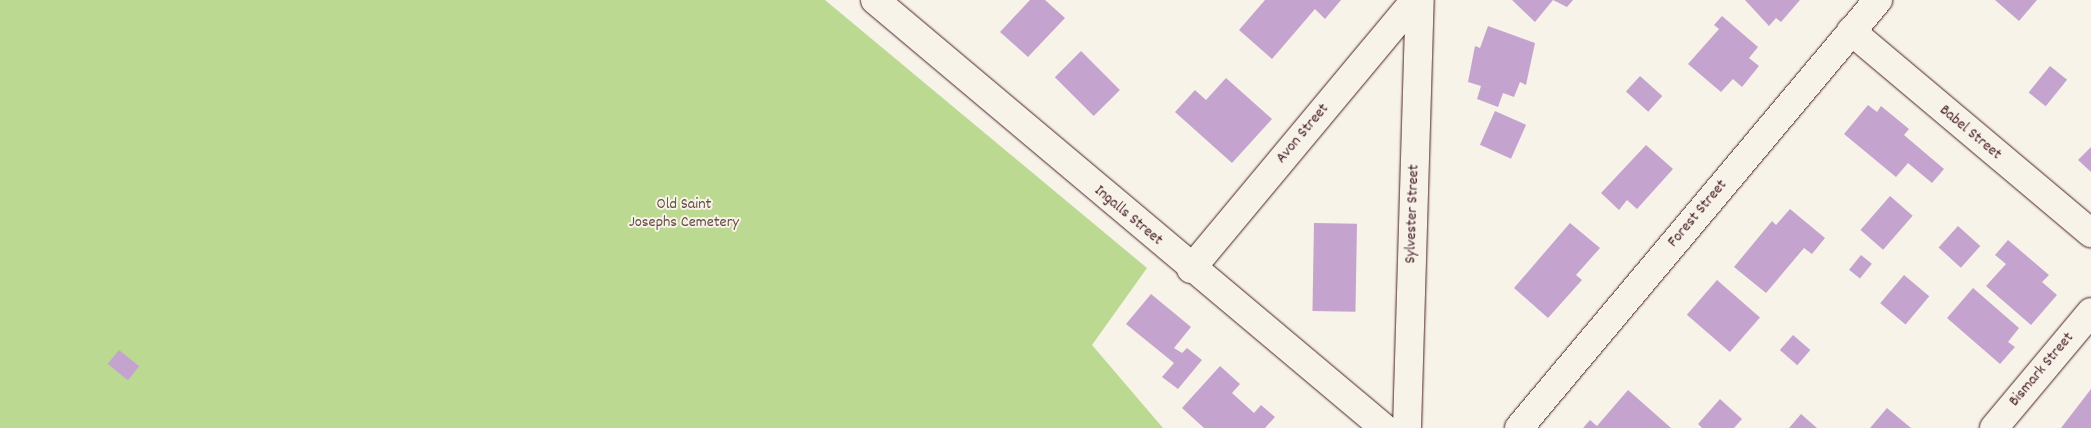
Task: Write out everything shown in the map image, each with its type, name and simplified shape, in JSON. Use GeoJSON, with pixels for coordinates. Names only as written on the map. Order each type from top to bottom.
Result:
{"type":"FeatureCollection","features":[{"type":"Feature","properties":{"kind":"street","name":"Ingalls Street"},"geometry":{"type":"LineString","coordinates":[[875,0],[1191,269],[1384,428]]}},
{"type":"Feature","properties":{"kind":"street","name":"Avon Street"},"geometry":{"type":"LineString","coordinates":[[1191,269],[1416,0]]}},
{"type":"Feature","properties":{"kind":"street","name":"Sylvester Street"},"geometry":{"type":"LineString","coordinates":[[1407,428],[1420,0]]}},
{"type":"Feature","properties":{"kind":"street","name":"Forest Street"},"geometry":{"type":"LineString","coordinates":[[1519,428],[1878,0]]}},
{"type":"Feature","properties":{"kind":"street","name":"Babel Street"},"geometry":{"type":"LineString","coordinates":[[1851,31],[2091,233]]}},
{"type":"Feature","properties":{"kind":"street","name":"Bismark Street"},"geometry":{"type":"LineString","coordinates":[[1994,428],[2091,312]]}},
{"type":"Feature","properties":{"kind":"green space","name":"Old Saint Josephs Cemetery"},"geometry":{"type":"Polygon","coordinates":[[[0,0],[825,0],[1147,268],[1092,345],[1163,428],[0,428],[0,0]]]}},
{"type":"Feature","properties":{"kind":"building"},"geometry":{"type":"Polygon","coordinates":[[[1030,0],[1045,0],[1065,18],[1028,57],[1000,32],[1030,0]]]}},
{"type":"Feature","properties":{"kind":"building"},"geometry":{"type":"Polygon","coordinates":[[[1265,0],[1341,0],[1325,19],[1315,9],[1272,59],[1239,30],[1265,0]]]}},
{"type":"Feature","properties":{"kind":"building"},"geometry":{"type":"Polygon","coordinates":[[[1512,0],[1553,0],[1535,22],[1512,0]]]}},
{"type":"Feature","properties":{"kind":"building"},"geometry":{"type":"Polygon","coordinates":[[[1553,0],[1573,0],[1567,7],[1553,0]]]}},
{"type":"Feature","properties":{"kind":"building"},"geometry":{"type":"Polygon","coordinates":[[[1745,0],[1800,0],[1781,22],[1776,18],[1769,26],[1745,0]]]}},
{"type":"Feature","properties":{"kind":"building"},"geometry":{"type":"Polygon","coordinates":[[[1995,0],[2037,0],[2019,21],[1995,0]]]}},
{"type":"Feature","properties":{"kind":"building"},"geometry":{"type":"Polygon","coordinates":[[[1722,16],[1758,47],[1749,58],[1759,66],[1742,87],[1733,79],[1721,92],[1688,64],[1719,29],[1714,25],[1722,16]]]}},
{"type":"Feature","properties":{"kind":"building"},"geometry":{"type":"Polygon","coordinates":[[[1488,26],[1535,43],[1526,85],[1520,82],[1514,97],[1503,93],[1498,107],[1477,99],[1481,86],[1468,82],[1475,46],[1480,48],[1488,26]]]}},
{"type":"Feature","properties":{"kind":"building"},"geometry":{"type":"Polygon","coordinates":[[[1081,51],[1120,90],[1094,116],[1055,77],[1081,51]]]}},
{"type":"Feature","properties":{"kind":"building"},"geometry":{"type":"Polygon","coordinates":[[[2050,66],[2067,80],[2046,106],[2029,92],[2050,66]]]}},
{"type":"Feature","properties":{"kind":"building"},"geometry":{"type":"Polygon","coordinates":[[[1640,76],[1662,96],[1648,112],[1626,92],[1640,76]]]}},
{"type":"Feature","properties":{"kind":"building"},"geometry":{"type":"Polygon","coordinates":[[[1226,78],[1272,119],[1232,163],[1175,112],[1195,90],[1206,100],[1226,78]]]}},
{"type":"Feature","properties":{"kind":"building"},"geometry":{"type":"Polygon","coordinates":[[[1868,105],[1877,112],[1881,106],[1909,129],[1904,135],[1944,169],[1932,183],[1908,163],[1896,177],[1844,134],[1868,105]]]}},
{"type":"Feature","properties":{"kind":"building"},"geometry":{"type":"Polygon","coordinates":[[[1495,111],[1526,125],[1511,159],[1480,145],[1495,111]]]}},
{"type":"Feature","properties":{"kind":"building"},"geometry":{"type":"Polygon","coordinates":[[[1646,145],[1673,169],[1637,209],[1627,200],[1619,210],[1601,193],[1646,145]]]}},
{"type":"Feature","properties":{"kind":"building"},"geometry":{"type":"Polygon","coordinates":[[[2091,147],[2091,172],[2078,160],[2091,147]]]}},
{"type":"Feature","properties":{"kind":"building"},"geometry":{"type":"Polygon","coordinates":[[[1890,196],[1913,216],[1883,250],[1860,230],[1890,196]]]}},
{"type":"Feature","properties":{"kind":"building"},"geometry":{"type":"Polygon","coordinates":[[[1790,209],[1825,238],[1812,254],[1804,248],[1766,293],[1734,267],[1772,221],[1776,225],[1790,209]]]}},
{"type":"Feature","properties":{"kind":"building"},"geometry":{"type":"Polygon","coordinates":[[[1314,223],[1357,224],[1355,312],[1312,311],[1314,223]]]}},
{"type":"Feature","properties":{"kind":"building"},"geometry":{"type":"Polygon","coordinates":[[[1570,223],[1600,248],[1576,275],[1582,280],[1548,318],[1514,288],[1570,223]]]}},
{"type":"Feature","properties":{"kind":"building"},"geometry":{"type":"Polygon","coordinates":[[[1958,226],[1980,246],[1961,268],[1939,248],[1958,226]]]}},
{"type":"Feature","properties":{"kind":"building"},"geometry":{"type":"Polygon","coordinates":[[[2008,240],[2049,275],[2042,282],[2057,295],[2031,325],[1986,286],[2006,264],[1995,255],[2008,240]]]}},
{"type":"Feature","properties":{"kind":"building"},"geometry":{"type":"Polygon","coordinates":[[[1861,255],[1872,264],[1860,279],[1849,270],[1861,255]]]}},
{"type":"Feature","properties":{"kind":"building"},"geometry":{"type":"Polygon","coordinates":[[[1904,275],[1929,296],[1905,325],[1880,303],[1904,275]]]}},
{"type":"Feature","properties":{"kind":"building"},"geometry":{"type":"Polygon","coordinates":[[[1717,280],[1760,317],[1730,352],[1687,315],[1717,280]]]}},
{"type":"Feature","properties":{"kind":"building"},"geometry":{"type":"Polygon","coordinates":[[[1973,288],[2019,328],[2008,342],[2015,347],[2000,364],[1947,318],[1973,288]]]}},
{"type":"Feature","properties":{"kind":"building"},"geometry":{"type":"Polygon","coordinates":[[[1151,294],[1191,327],[1174,348],[1182,353],[1187,348],[1202,360],[1178,389],[1162,377],[1174,363],[1126,324],[1151,294]]]}},
{"type":"Feature","properties":{"kind":"building"},"geometry":{"type":"Polygon","coordinates":[[[1793,335],[1810,350],[1797,365],[1780,350],[1793,335]]]}},
{"type":"Feature","properties":{"kind":"building"},"geometry":{"type":"Polygon","coordinates":[[[119,350],[139,366],[128,380],[108,364],[119,350]]]}},
{"type":"Feature","properties":{"kind":"building"},"geometry":{"type":"Polygon","coordinates":[[[1220,366],[1240,384],[1232,393],[1254,413],[1261,405],[1275,417],[1265,428],[1204,428],[1182,408],[1220,366]]]}},
{"type":"Feature","properties":{"kind":"building"},"geometry":{"type":"Polygon","coordinates":[[[2091,389],[2091,428],[2061,428],[2091,389]]]}},
{"type":"Feature","properties":{"kind":"building"},"geometry":{"type":"Polygon","coordinates":[[[1628,390],[1671,428],[1583,428],[1590,420],[1597,426],[1628,390]]]}},
{"type":"Feature","properties":{"kind":"building"},"geometry":{"type":"Polygon","coordinates":[[[1720,399],[1742,419],[1734,428],[1702,428],[1698,424],[1720,399]]]}},
{"type":"Feature","properties":{"kind":"building"},"geometry":{"type":"Polygon","coordinates":[[[1887,408],[1911,428],[1870,428],[1887,408]]]}},
{"type":"Feature","properties":{"kind":"building"},"geometry":{"type":"Polygon","coordinates":[[[1801,414],[1817,428],[1789,428],[1801,414]]]}}]}
